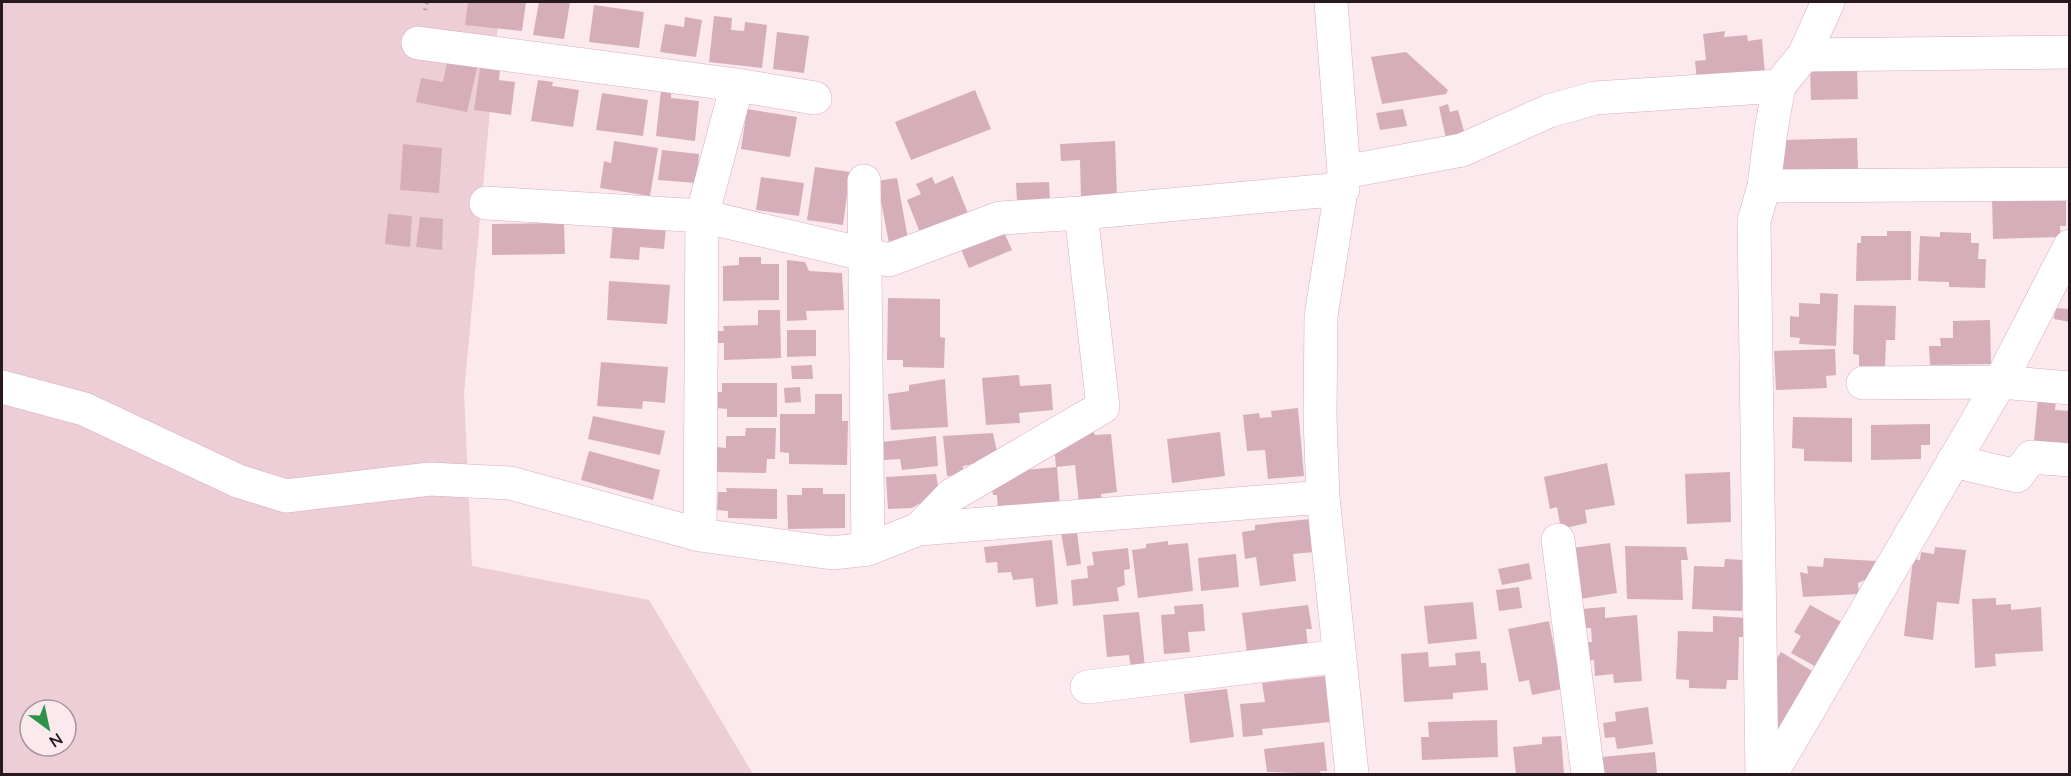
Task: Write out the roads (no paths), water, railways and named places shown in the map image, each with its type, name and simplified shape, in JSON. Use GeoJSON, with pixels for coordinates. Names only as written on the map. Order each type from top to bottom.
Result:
{"type":"FeatureCollection","features":[{"type":"Feature","properties":{"kind":"street"},"geometry":{"type":"LineString","coordinates":[[1330,2],[1343,181],[1321,316],[1323,497],[1352,774]]}},
{"type":"Feature","properties":{"kind":"street"},"geometry":{"type":"LineString","coordinates":[[1762,774],[1754,221],[1764,186],[1779,86],[1804,55],[1828,2]]}},
{"type":"Feature","properties":{"kind":"street"},"geometry":{"type":"LineString","coordinates":[[418,43],[737,85],[815,98]]}},
{"type":"Feature","properties":{"kind":"street"},"geometry":{"type":"LineString","coordinates":[[1804,55],[2070,52]]}},
{"type":"Feature","properties":{"kind":"street"},"geometry":{"type":"LineString","coordinates":[[700,535],[702,216],[737,85]]}},
{"type":"Feature","properties":{"kind":"street"},"geometry":{"type":"LineString","coordinates":[[486,203],[702,216],[889,260],[1000,218],[1081,213],[1343,181],[1462,150],[1549,111],[1595,98],[1779,86]]}},
{"type":"Feature","properties":{"kind":"street"},"geometry":{"type":"LineString","coordinates":[[864,181],[867,256],[868,549]]}},
{"type":"Feature","properties":{"kind":"street"},"geometry":{"type":"LineString","coordinates":[[1764,186],[2070,184]]}},
{"type":"Feature","properties":{"kind":"street"},"geometry":{"type":"LineString","coordinates":[[919,529],[952,495],[1103,407],[1081,213]]}},
{"type":"Feature","properties":{"kind":"street"},"geometry":{"type":"LineString","coordinates":[[1771,774],[2000,382],[2070,246]]}},
{"type":"Feature","properties":{"kind":"street"},"geometry":{"type":"LineString","coordinates":[[1863,383],[2000,382],[2070,388]]}},
{"type":"Feature","properties":{"kind":"street"},"geometry":{"type":"LineString","coordinates":[[2,387],[84,409],[238,481],[286,496],[430,479],[510,483],[700,535],[832,553],[868,549],[919,529],[1323,497]]}},
{"type":"Feature","properties":{"kind":"street"},"geometry":{"type":"LineString","coordinates":[[1953,461],[2017,476],[2031,457],[2070,460]]}},
{"type":"Feature","properties":{"kind":"street"},"geometry":{"type":"LineString","coordinates":[[1558,540],[1588,774]]}},
{"type":"Feature","properties":{"kind":"street"},"geometry":{"type":"LineString","coordinates":[[1087,687],[1340,656]]}}]}
